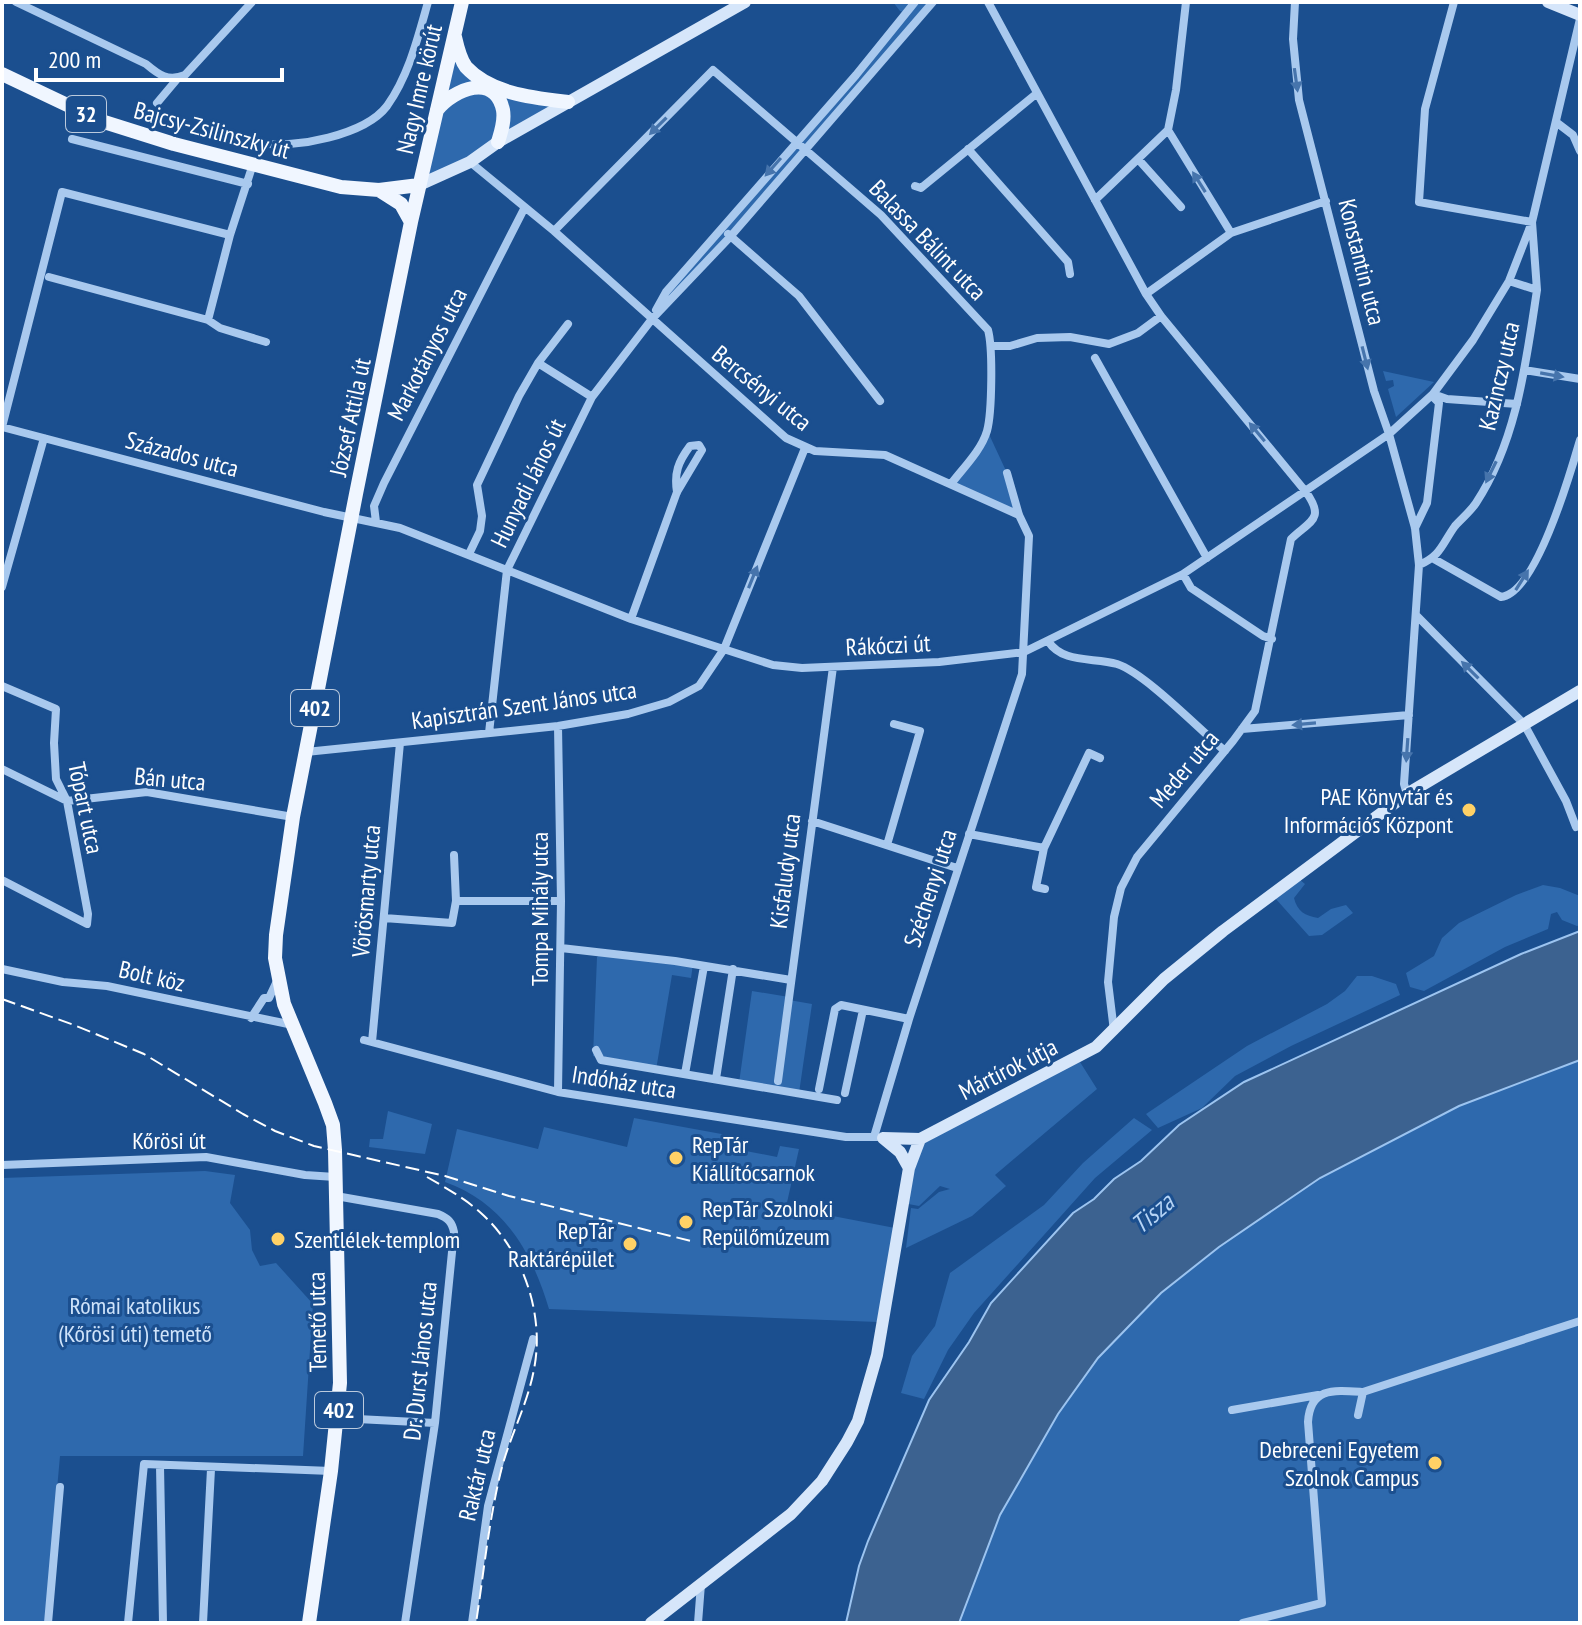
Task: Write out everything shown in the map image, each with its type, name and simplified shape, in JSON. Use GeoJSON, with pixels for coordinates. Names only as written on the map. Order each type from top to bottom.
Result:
{"type":"FeatureCollection","features":[{"type":"Feature","properties":{"kind":"main road","name":"Nagy Imre körút"},"geometry":{"type":"LineString","coordinates":[[419,185],[462,2]]}},
{"type":"Feature","properties":{"kind":"main road"},"geometry":{"type":"LineString","coordinates":[[453,32],[465,66],[483,80],[504,91],[568,102]]}},
{"type":"Feature","properties":{"kind":"main road","name":"Bajcsy-Zsilinszky út"},"geometry":{"type":"LineString","coordinates":[[2,74],[101,121],[174,144],[341,187],[379,190],[419,185]]}},
{"type":"Feature","properties":{"kind":"main road"},"geometry":{"type":"LineString","coordinates":[[437,110],[448,97],[468,89],[483,88],[500,101],[503,110],[504,121],[498,142]]}},
{"type":"Feature","properties":{"kind":"main road","name":"József Attila út"},"geometry":{"type":"LineString","coordinates":[[293,1025],[278,980],[275,958],[293,817],[419,185]]}},
{"type":"Feature","properties":{"kind":"main road"},"geometry":{"type":"LineString","coordinates":[[379,190],[400,203],[411,222]]}},
{"type":"Feature","properties":{"kind":"main road","name":"Temető utca"},"geometry":{"type":"LineString","coordinates":[[293,1025],[333,1125],[336,1196],[338,1418],[309,1623]]}},
{"type":"Feature","properties":{"kind":"street"},"geometry":{"type":"LineString","coordinates":[[16,2],[146,64],[162,77],[177,79]]}},
{"type":"Feature","properties":{"kind":"street"},"geometry":{"type":"LineString","coordinates":[[157,103],[252,2]]}},
{"type":"Feature","properties":{"kind":"street","name":"Nagy Imre körút"},"geometry":{"type":"LineString","coordinates":[[212,129],[263,143],[299,143],[333,137],[360,126],[385,109],[398,88],[415,51],[428,2]]}},
{"type":"Feature","properties":{"kind":"street"},"geometry":{"type":"LineString","coordinates":[[419,185],[470,162],[498,142],[745,2]]}},
{"type":"Feature","properties":{"kind":"street","name":"Hunyadi János út"},"geometry":{"type":"LineString","coordinates":[[652,319],[666,292],[856,75],[915,2]]}},
{"type":"Feature","properties":{"kind":"street","name":"Hunyadi János út"},"geometry":{"type":"LineString","coordinates":[[489,733],[507,570],[592,397],[652,319],[730,237],[933,2]]}},
{"type":"Feature","properties":{"kind":"street"},"geometry":{"type":"LineString","coordinates":[[988,2],[1146,294],[1306,492]]}},
{"type":"Feature","properties":{"kind":"street"},"geometry":{"type":"LineString","coordinates":[[1095,200],[1168,130],[1186,2]]}},
{"type":"Feature","properties":{"kind":"street","name":"Konstantin utca"},"geometry":{"type":"LineString","coordinates":[[1295,2],[1294,71],[1299,100],[1374,391],[1415,528],[1419,565],[1404,784],[1407,794]]}},
{"type":"Feature","properties":{"kind":"street"},"geometry":{"type":"LineString","coordinates":[[1454,2],[1425,109],[1419,202],[1532,222],[1580,17],[1548,2]]}},
{"type":"Feature","properties":{"kind":"street"},"geometry":{"type":"LineString","coordinates":[[1567,76],[1580,61]]}},
{"type":"Feature","properties":{"kind":"street","name":"Balassa Bálint utca"},"geometry":{"type":"LineString","coordinates":[[554,231],[713,70],[891,226],[988,330],[992,346]]}},
{"type":"Feature","properties":{"kind":"street"},"geometry":{"type":"LineString","coordinates":[[915,186],[921,188],[1036,94]]}},
{"type":"Feature","properties":{"kind":"street"},"geometry":{"type":"LineString","coordinates":[[1556,122],[1573,135],[1580,151]]}},
{"type":"Feature","properties":{"kind":"street"},"geometry":{"type":"LineString","coordinates":[[1168,130],[1231,233]]}},
{"type":"Feature","properties":{"kind":"street"},"geometry":{"type":"LineString","coordinates":[[72,139],[248,184]]}},
{"type":"Feature","properties":{"kind":"street"},"geometry":{"type":"LineString","coordinates":[[968,149],[1068,262],[1070,274]]}},
{"type":"Feature","properties":{"kind":"street"},"geometry":{"type":"LineString","coordinates":[[1138,159],[1181,207]]}},
{"type":"Feature","properties":{"kind":"street","name":"Bercsényi utca"},"geometry":{"type":"LineString","coordinates":[[470,162],[554,231],[763,420],[805,448],[829,453],[885,455],[1019,515]]}},
{"type":"Feature","properties":{"kind":"street"},"geometry":{"type":"LineString","coordinates":[[208,320],[230,235],[253,164]]}},
{"type":"Feature","properties":{"kind":"street"},"geometry":{"type":"LineString","coordinates":[[2,427],[62,192],[230,235]]}},
{"type":"Feature","properties":{"kind":"street"},"geometry":{"type":"LineString","coordinates":[[1146,294],[1231,233],[1326,201]]}},
{"type":"Feature","properties":{"kind":"street","name":"Markotányos utca"},"geometry":{"type":"LineString","coordinates":[[376,522],[374,506],[384,483],[525,207]]}},
{"type":"Feature","properties":{"kind":"street","name":"Rákóczi út"},"geometry":{"type":"LineString","coordinates":[[352,517],[425,536],[631,619],[786,668],[939,662],[1024,652],[1183,574],[1389,434],[1432,395],[1473,340],[1509,281],[1532,222]]}},
{"type":"Feature","properties":{"kind":"street","name":"Kazinczy utca"},"geometry":{"type":"LineString","coordinates":[[1434,559],[1456,526],[1476,504],[1504,446],[1517,404],[1537,290],[1532,222]]}},
{"type":"Feature","properties":{"kind":"street"},"geometry":{"type":"LineString","coordinates":[[721,228],[799,296],[880,401]]}},
{"type":"Feature","properties":{"kind":"street"},"geometry":{"type":"LineString","coordinates":[[49,277],[208,320],[220,328],[266,342]]}},
{"type":"Feature","properties":{"kind":"street"},"geometry":{"type":"LineString","coordinates":[[1509,281],[1537,290]]}},
{"type":"Feature","properties":{"kind":"street"},"geometry":{"type":"LineString","coordinates":[[951,484],[979,448],[987,430],[992,346],[1010,346],[1037,338],[1070,337],[1109,344],[1138,333],[1161,316]]}},
{"type":"Feature","properties":{"kind":"street"},"geometry":{"type":"LineString","coordinates":[[469,554],[480,531],[482,516],[477,485],[519,396],[538,363],[568,324]]}},
{"type":"Feature","properties":{"kind":"street"},"geometry":{"type":"LineString","coordinates":[[1095,358],[1207,558]]}},
{"type":"Feature","properties":{"kind":"street"},"geometry":{"type":"LineString","coordinates":[[538,363],[592,397]]}},
{"type":"Feature","properties":{"kind":"street"},"geometry":{"type":"LineString","coordinates":[[1524,370],[1580,379]]}},
{"type":"Feature","properties":{"kind":"street"},"geometry":{"type":"LineString","coordinates":[[1432,395],[1517,404]]}},
{"type":"Feature","properties":{"kind":"street","name":"Konstantin utca"},"geometry":{"type":"LineString","coordinates":[[1415,528],[1427,503],[1439,403],[1432,395]]}},
{"type":"Feature","properties":{"kind":"street","name":"Százados utca"},"geometry":{"type":"LineString","coordinates":[[2,427],[352,517]]}},
{"type":"Feature","properties":{"kind":"street"},"geometry":{"type":"LineString","coordinates":[[2,587],[44,438]]}},
{"type":"Feature","properties":{"kind":"street"},"geometry":{"type":"LineString","coordinates":[[1419,565],[1434,559],[1501,597],[1514,592],[1556,521],[1580,440]]}},
{"type":"Feature","properties":{"kind":"street"},"geometry":{"type":"LineString","coordinates":[[631,619],[677,492],[702,450],[699,445],[690,446],[676,470],[677,492]]}},
{"type":"Feature","properties":{"kind":"street","name":"Kapisztrán Szent János utca"},"geometry":{"type":"LineString","coordinates":[[306,752],[558,726],[628,714],[669,702],[699,686],[724,649],[805,448]]}},
{"type":"Feature","properties":{"kind":"street"},"geometry":{"type":"LineString","coordinates":[[1007,473],[1019,515],[1029,536],[1024,652]]}},
{"type":"Feature","properties":{"kind":"street","name":"Meder utca"},"geometry":{"type":"LineString","coordinates":[[1114,1031],[1108,982],[1114,917],[1121,888],[1137,857],[1255,711],[1291,539],[1315,519],[1316,511],[1306,492]]}},
{"type":"Feature","properties":{"kind":"street"},"geometry":{"type":"LineString","coordinates":[[2,542],[13,545]]}},
{"type":"Feature","properties":{"kind":"street"},"geometry":{"type":"LineString","coordinates":[[1183,574],[1191,588],[1272,639]]}},
{"type":"Feature","properties":{"kind":"street"},"geometry":{"type":"LineString","coordinates":[[1417,616],[1524,724],[1566,801],[1576,827]]}},
{"type":"Feature","properties":{"kind":"street"},"geometry":{"type":"LineString","coordinates":[[1048,641],[1053,648],[1071,657],[1118,664],[1139,676],[1225,751]]}},
{"type":"Feature","properties":{"kind":"street","name":"Széchenyi utca"},"geometry":{"type":"LineString","coordinates":[[878,1137],[909,1019],[1022,674],[1024,652]]}},
{"type":"Feature","properties":{"kind":"street","name":"Kisfaludy utca"},"geometry":{"type":"LineString","coordinates":[[778,1081],[833,667]]}},
{"type":"Feature","properties":{"kind":"street","name":"Tópart utca"},"geometry":{"type":"LineString","coordinates":[[2,686],[56,709],[56,779],[67,801],[88,914],[87,924],[2,880]]}},
{"type":"Feature","properties":{"kind":"street","name":"Mártírok útja"},"geometry":{"type":"LineString","coordinates":[[920,1139],[1096,1047],[1164,979],[1407,794],[1580,691]]}},
{"type":"Feature","properties":{"kind":"street"},"geometry":{"type":"LineString","coordinates":[[1242,729],[1409,715]]}},
{"type":"Feature","properties":{"kind":"street"},"geometry":{"type":"LineString","coordinates":[[887,845],[920,731],[894,724]]}},
{"type":"Feature","properties":{"kind":"street","name":"Tompa Mihály utca"},"geometry":{"type":"LineString","coordinates":[[558,726],[561,901],[558,1092]]}},
{"type":"Feature","properties":{"kind":"street","name":"Vörösmarty utca"},"geometry":{"type":"LineString","coordinates":[[368,1041],[384,918],[400,743]]}},
{"type":"Feature","properties":{"kind":"street"},"geometry":{"type":"LineString","coordinates":[[1045,889],[1036,887],[1044,848],[1089,753],[1100,758]]}},
{"type":"Feature","properties":{"kind":"street"},"geometry":{"type":"LineString","coordinates":[[2,769],[67,801]]}},
{"type":"Feature","properties":{"kind":"street","name":"Bán utca"},"geometry":{"type":"LineString","coordinates":[[67,801],[147,792],[293,817]]}},
{"type":"Feature","properties":{"kind":"street"},"geometry":{"type":"LineString","coordinates":[[812,821],[957,868]]}},
{"type":"Feature","properties":{"kind":"street"},"geometry":{"type":"LineString","coordinates":[[969,834],[1044,848]]}},
{"type":"Feature","properties":{"kind":"street"},"geometry":{"type":"LineString","coordinates":[[384,918],[452,923],[456,901],[454,855]]}},
{"type":"Feature","properties":{"kind":"street"},"geometry":{"type":"LineString","coordinates":[[456,901],[561,901]]}},
{"type":"Feature","properties":{"kind":"street"},"geometry":{"type":"LineString","coordinates":[[561,948],[733,969],[791,980]]}},
{"type":"Feature","properties":{"kind":"street"},"geometry":{"type":"LineString","coordinates":[[685,1074],[704,966]]}},
{"type":"Feature","properties":{"kind":"street","name":"Bolt köz"},"geometry":{"type":"LineString","coordinates":[[2,969],[63,982],[107,986],[293,1025]]}},
{"type":"Feature","properties":{"kind":"street"},"geometry":{"type":"LineString","coordinates":[[716,1079],[733,969]]}},
{"type":"Feature","properties":{"kind":"street"},"geometry":{"type":"LineString","coordinates":[[251,1018],[264,998],[269,998],[278,980]]}},
{"type":"Feature","properties":{"kind":"street"},"geometry":{"type":"LineString","coordinates":[[819,1089],[835,1009],[841,1005],[909,1019]]}},
{"type":"Feature","properties":{"kind":"street"},"geometry":{"type":"LineString","coordinates":[[845,1093],[863,1010]]}},
{"type":"Feature","properties":{"kind":"street","name":"Indóház utca"},"geometry":{"type":"LineString","coordinates":[[368,1041],[558,1092],[846,1137],[878,1137]]}},
{"type":"Feature","properties":{"kind":"street"},"geometry":{"type":"LineString","coordinates":[[596,1050],[601,1060],[837,1100]]}},
{"type":"Feature","properties":{"kind":"street"},"geometry":{"type":"LineString","coordinates":[[651,1623],[775,1529],[806,1499],[835,1462],[858,1421],[877,1355],[909,1168],[920,1139],[878,1137]]}},
{"type":"Feature","properties":{"kind":"street"},"geometry":{"type":"LineString","coordinates":[[878,1137],[900,1152],[909,1168]]}},
{"type":"Feature","properties":{"kind":"street","name":"Kőrösi út"},"geometry":{"type":"LineString","coordinates":[[2,1165],[206,1157],[305,1175],[335,1177]]}},
{"type":"Feature","properties":{"kind":"street","name":"Dr. Durst János utca"},"geometry":{"type":"LineString","coordinates":[[336,1196],[438,1214],[447,1217],[454,1232],[435,1423],[405,1623]]}},
{"type":"Feature","properties":{"kind":"street"},"geometry":{"type":"LineString","coordinates":[[1232,1410],[1340,1391],[1363,1392],[1580,1321]]}},
{"type":"Feature","properties":{"kind":"street","name":"Raktár utca"},"geometry":{"type":"LineString","coordinates":[[472,1623],[488,1506],[533,1339]]}},
{"type":"Feature","properties":{"kind":"street"},"geometry":{"type":"LineString","coordinates":[[1358,1415],[1363,1392]]}},
{"type":"Feature","properties":{"kind":"street"},"geometry":{"type":"LineString","coordinates":[[1243,1623],[1322,1603],[1308,1422],[1309,1406],[1318,1395]]}},
{"type":"Feature","properties":{"kind":"street"},"geometry":{"type":"LineString","coordinates":[[338,1418],[435,1423]]}},
{"type":"Feature","properties":{"kind":"street"},"geometry":{"type":"LineString","coordinates":[[128,1623],[144,1464],[211,1469],[331,1471]]}},
{"type":"Feature","properties":{"kind":"street"},"geometry":{"type":"LineString","coordinates":[[160,1466],[163,1623]]}},
{"type":"Feature","properties":{"kind":"street"},"geometry":{"type":"LineString","coordinates":[[203,1623],[211,1469]]}},
{"type":"Feature","properties":{"kind":"street"},"geometry":{"type":"LineString","coordinates":[[48,1623],[60,1487]]}},
{"type":"Feature","properties":{"kind":"street"},"geometry":{"type":"LineString","coordinates":[[698,1623],[701,1584]]}},
{"type":"Feature","properties":{"kind":"green space"},"geometry":{"type":"Polygon","coordinates":[[[893,2],[933,2],[652,319],[666,292],[906,13],[893,2]]]}},
{"type":"Feature","properties":{"kind":"green space"},"geometry":{"type":"Polygon","coordinates":[[[453,32],[460,53],[483,80],[568,102],[419,185],[453,32]]]}},
{"type":"Feature","properties":{"kind":"green space"},"geometry":{"type":"Polygon","coordinates":[[[1383,371],[1434,382],[1396,417],[1388,389],[1394,386],[1393,380],[1386,381],[1383,371]]]}},
{"type":"Feature","properties":{"kind":"green space"},"geometry":{"type":"Polygon","coordinates":[[[987,430],[1007,473],[1019,515],[951,484],[987,430]]]}},
{"type":"Feature","properties":{"kind":"green space"},"geometry":{"type":"Polygon","coordinates":[[[1299,879],[1305,884],[1294,898],[1299,910],[1305,914],[1318,918],[1331,909],[1346,905],[1353,913],[1322,935],[1309,936],[1275,898],[1299,879]]]}},
{"type":"Feature","properties":{"kind":"green space"},"geometry":{"type":"Polygon","coordinates":[[[1543,885],[1580,896],[1580,925],[1562,920],[1557,912],[1551,914],[1548,929],[1505,947],[1424,991],[1410,987],[1406,973],[1434,956],[1442,938],[1459,923],[1543,885]]]}},
{"type":"Feature","properties":{"kind":"green space"},"geometry":{"type":"Polygon","coordinates":[[[602,953],[693,964],[691,978],[672,975],[656,1070],[593,1056],[597,957],[602,953]]]}},
{"type":"Feature","properties":{"kind":"green space"},"geometry":{"type":"Polygon","coordinates":[[[1357,976],[1372,976],[1396,984],[1400,995],[1235,1076],[1202,1108],[1158,1128],[1146,1114],[1247,1046],[1327,1004],[1345,991],[1357,976]]]}},
{"type":"Feature","properties":{"kind":"green space"},"geometry":{"type":"Polygon","coordinates":[[[752,991],[812,1004],[799,1093],[739,1083],[752,991]]]}},
{"type":"Feature","properties":{"kind":"green space"},"geometry":{"type":"Polygon","coordinates":[[[1580,1060],[1580,1623],[959,1623],[1000,1515],[1058,1414],[1098,1358],[1161,1293],[1219,1247],[1320,1178],[1459,1106],[1580,1060]]]}},
{"type":"Feature","properties":{"kind":"green space"},"geometry":{"type":"Polygon","coordinates":[[[1080,1062],[1097,1089],[995,1175],[1006,1186],[972,1216],[906,1248],[911,1208],[918,1209],[939,1192],[950,1189],[940,1186],[919,1206],[903,1203],[920,1139],[1080,1062]]]}},
{"type":"Feature","properties":{"kind":"green space"},"geometry":{"type":"Polygon","coordinates":[[[388,1111],[432,1124],[425,1154],[369,1147],[370,1139],[383,1139],[388,1111]]]}},
{"type":"Feature","properties":{"kind":"green space","name":"RepTár Szolnoki Repülőmúzeum"},"geometry":{"type":"Polygon","coordinates":[[[634,1118],[727,1135],[725,1147],[777,1157],[780,1146],[799,1149],[786,1207],[895,1228],[878,1322],[549,1309],[534,1268],[513,1232],[484,1203],[445,1182],[457,1129],[538,1149],[544,1127],[627,1147],[634,1118]]]}},
{"type":"Feature","properties":{"kind":"green space"},"geometry":{"type":"Polygon","coordinates":[[[1134,1118],[1152,1130],[1095,1178],[974,1313],[948,1350],[924,1399],[901,1393],[912,1356],[935,1326],[950,1273],[1044,1205],[1083,1163],[1134,1118]]]}},
{"type":"Feature","properties":{"kind":"green space","name":"Római katolikus (Kőrösi úti) temető"},"geometry":{"type":"Polygon","coordinates":[[[205,1171],[235,1175],[230,1203],[250,1230],[252,1250],[260,1266],[276,1263],[313,1304],[303,1456],[60,1456],[45,1623],[2,1623],[2,1178],[205,1171]]]}},
{"type":"Feature","properties":{"kind":"water","name":"Tisza"},"geometry":{"type":"Polygon","coordinates":[[[1580,931],[1580,1060],[1459,1106],[1320,1178],[1219,1247],[1161,1293],[1098,1358],[1058,1414],[1000,1515],[959,1623],[846,1623],[868,1541],[929,1400],[969,1342],[991,1303],[1073,1213],[1141,1161],[1179,1125],[1244,1082],[1521,954],[1580,931]]]}},
{"type":"Feature","properties":{"kind":"railway"},"geometry":{"type":"LineString","coordinates":[[2,999],[144,1054],[243,1114],[314,1146],[445,1176],[509,1196],[695,1242]]}},
{"type":"Feature","properties":{"kind":"railway"},"geometry":{"type":"LineString","coordinates":[[427,1177],[476,1209],[509,1246],[528,1285],[536,1327],[537,1348],[531,1382],[497,1486],[476,1623]]}},
{"type":"Feature","properties":{"kind":"place","name":"PAE Könyvtár és Információs Központ"},"geometry":{"type":"Point","coordinates":[1469,810]}},
{"type":"Feature","properties":{"kind":"place","name":"RepTár Kiállítócsarnok"},"geometry":{"type":"Point","coordinates":[676,1158]}},
{"type":"Feature","properties":{"kind":"place","name":"RepTár Szolnoki Repülőmúzeum"},"geometry":{"type":"Point","coordinates":[686,1222]}},
{"type":"Feature","properties":{"kind":"place","name":"Szentlélek-templom"},"geometry":{"type":"Point","coordinates":[278,1239]}},
{"type":"Feature","properties":{"kind":"place","name":"RepTár Raktárépület"},"geometry":{"type":"Point","coordinates":[630,1244]}},
{"type":"Feature","properties":{"kind":"place","name":"Debreceni Egyetem Szolnok Campus"},"geometry":{"type":"Point","coordinates":[1435,1463]}}]}
